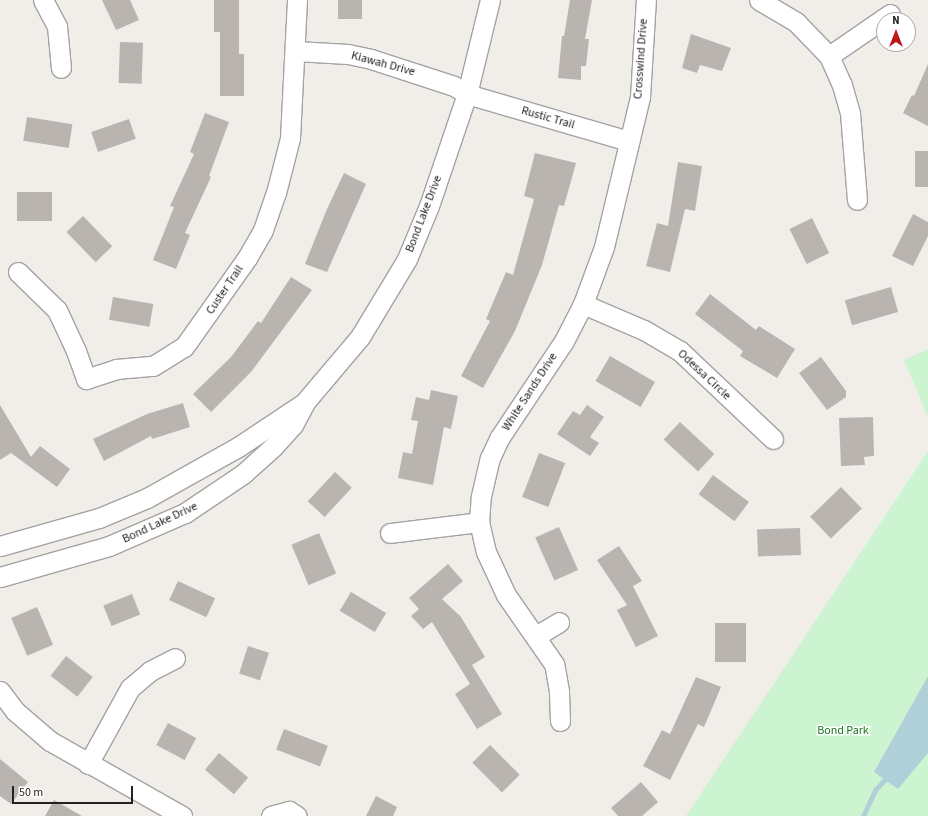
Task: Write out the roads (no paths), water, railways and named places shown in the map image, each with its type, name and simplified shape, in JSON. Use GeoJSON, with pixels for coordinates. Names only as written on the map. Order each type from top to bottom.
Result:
{"type":"FeatureCollection","features":[{"type":"Feature","properties":{"kind":"street"},"geometry":{"type":"LineString","coordinates":[[43,0],[57,26],[61,68]]}},
{"type":"Feature","properties":{"kind":"street","name":"Custer Trail"},"geometry":{"type":"LineString","coordinates":[[18,272],[57,310],[74,346],[86,379],[116,369],[153,366],[174,355],[184,347],[238,273],[268,216],[283,171],[290,138],[297,0]]}},
{"type":"Feature","properties":{"kind":"street","name":"Bond Lake Drive"},"geometry":{"type":"LineString","coordinates":[[0,577],[109,546],[185,513],[243,474],[274,446],[293,425],[306,402],[360,337],[406,260],[429,206],[466,94],[490,0]]}},
{"type":"Feature","properties":{"kind":"street","name":"Crosswind Drive"},"geometry":{"type":"LineString","coordinates":[[629,141],[640,98],[646,0]]}},
{"type":"Feature","properties":{"kind":"street"},"geometry":{"type":"LineString","coordinates":[[759,0],[796,22],[829,56],[842,84],[850,113],[857,200]]}},
{"type":"Feature","properties":{"kind":"street"},"geometry":{"type":"LineString","coordinates":[[829,56],[876,24]]}},
{"type":"Feature","properties":{"kind":"street","name":"Kiawah Drive"},"geometry":{"type":"LineString","coordinates":[[295,51],[348,54],[370,59],[454,86],[466,94]]}},
{"type":"Feature","properties":{"kind":"street","name":"Rustic Trail"},"geometry":{"type":"LineString","coordinates":[[466,94],[629,141]]}},
{"type":"Feature","properties":{"kind":"street","name":"White Sands Drive"},"geometry":{"type":"LineString","coordinates":[[560,721],[559,691],[554,664],[536,636],[506,595],[486,552],[480,522],[481,496],[490,458],[500,437],[564,341],[583,304],[604,247],[629,141]]}},
{"type":"Feature","properties":{"kind":"street","name":"Odessa Circle"},"geometry":{"type":"LineString","coordinates":[[583,304],[644,330],[680,351],[773,439]]}},
{"type":"Feature","properties":{"kind":"street","name":"Bond Lake Drive"},"geometry":{"type":"LineString","coordinates":[[0,546],[99,518],[147,498],[238,447],[306,402]]}},
{"type":"Feature","properties":{"kind":"street"},"geometry":{"type":"LineString","coordinates":[[390,533],[480,522]]}},
{"type":"Feature","properties":{"kind":"street"},"geometry":{"type":"LineString","coordinates":[[536,636],[559,622]]}},
{"type":"Feature","properties":{"kind":"street"},"geometry":{"type":"LineString","coordinates":[[88,764],[130,688],[150,671],[175,658]]}},
{"type":"Feature","properties":{"kind":"street"},"geometry":{"type":"LineString","coordinates":[[0,691],[34,729],[88,764],[182,816]]}},
{"type":"Feature","properties":{"kind":"street"},"geometry":{"type":"LineString","coordinates":[[270,816],[289,811],[297,816]]}},
{"type":"Feature","properties":{"kind":"water"},"geometry":{"type":"Polygon","coordinates":[[[928,676],[928,753],[898,789],[874,772],[928,676]]]}},
{"type":"Feature","properties":{"kind":"waterway"},"geometry":{"type":"LineString","coordinates":[[863,816],[875,790],[889,775]]}},
{"type":"Feature","properties":{"kind":"park label","name":"Bond Park"},"geometry":{"type":"Point","coordinates":[843,731]}}]}
